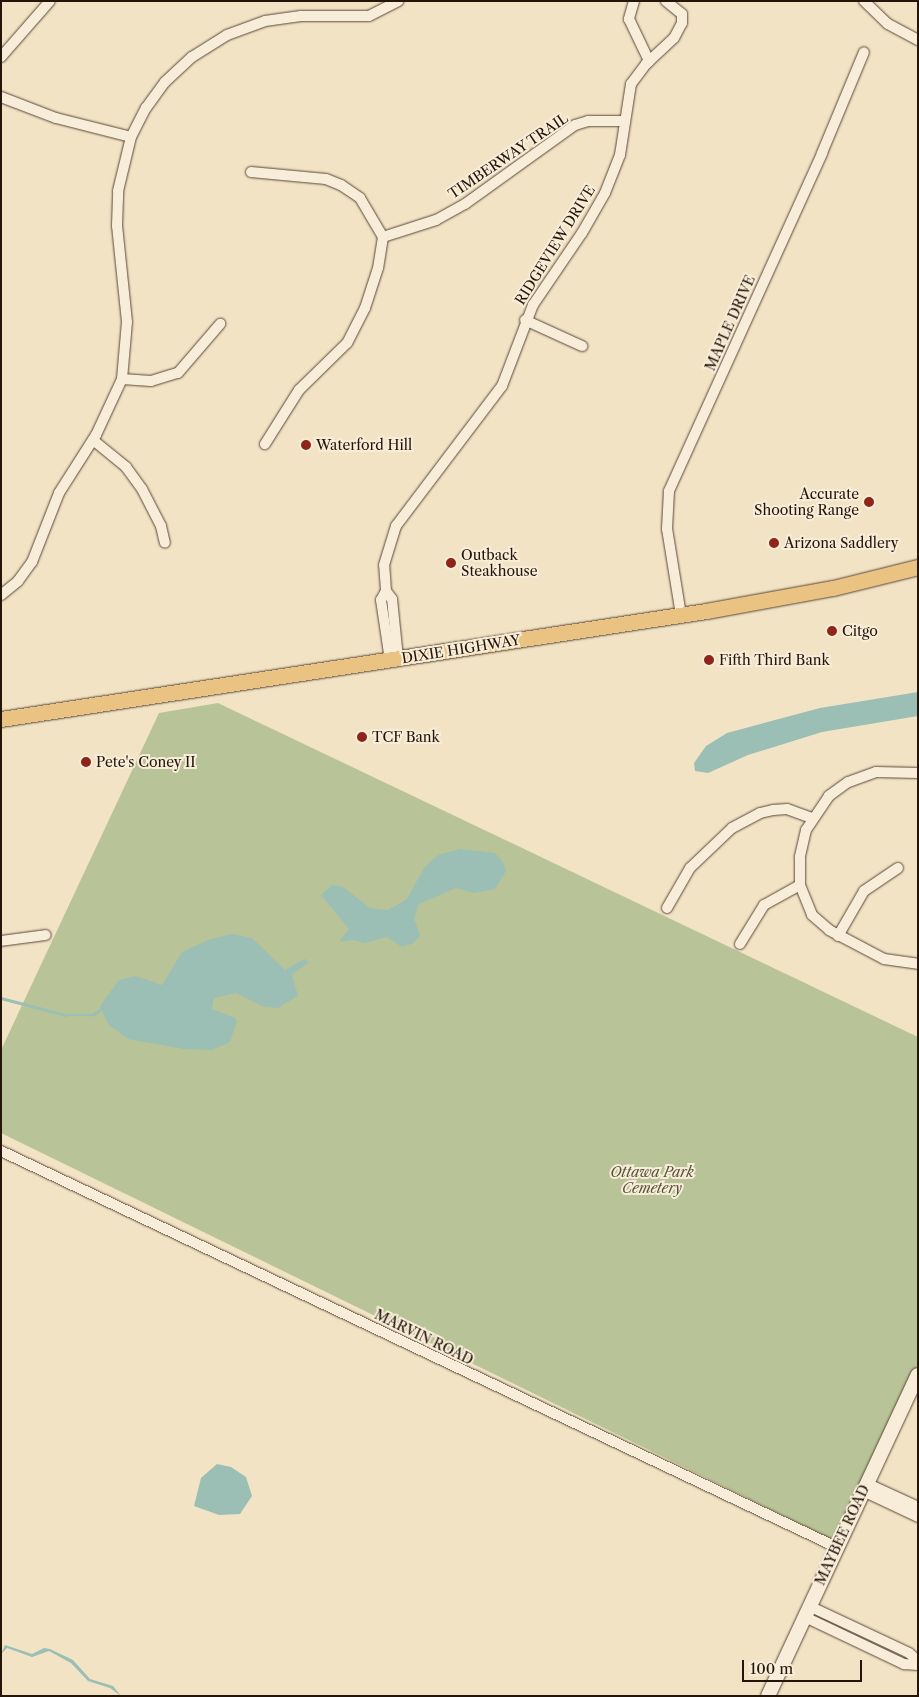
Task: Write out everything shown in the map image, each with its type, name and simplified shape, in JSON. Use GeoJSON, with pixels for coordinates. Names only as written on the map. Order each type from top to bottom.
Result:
{"type":"FeatureCollection","features":[{"type":"Feature","properties":{"kind":"main road","name":"DIXIE HIGHWAY"},"geometry":{"type":"LineString","coordinates":[[1,719],[680,615],[833,588],[918,567]]}},
{"type":"Feature","properties":{"kind":"main road","name":"MAYBEE ROAD"},"geometry":{"type":"LineString","coordinates":[[768,1696],[864,1487],[918,1375]]}},
{"type":"Feature","properties":{"kind":"street"},"geometry":{"type":"LineString","coordinates":[[1,57],[50,1]]}},
{"type":"Feature","properties":{"kind":"street"},"geometry":{"type":"LineString","coordinates":[[1,595],[18,581],[32,562],[59,493],[93,440],[122,379],[127,322],[117,226],[118,191],[131,136],[146,108],[165,82],[192,57],[227,35],[266,21],[301,16],[369,16],[398,1]]}},
{"type":"Feature","properties":{"kind":"street"},"geometry":{"type":"LineString","coordinates":[[634,1],[629,10],[630,19],[649,61]]}},
{"type":"Feature","properties":{"kind":"street","name":"RIDGEVIEW DRIVE"},"geometry":{"type":"LineString","coordinates":[[394,659],[392,599],[386,591],[384,565],[396,526],[502,386],[511,371],[525,320],[540,291],[582,233],[605,193],[620,155],[623,121],[631,84],[649,61],[674,38],[682,23],[682,14],[666,1]]}},
{"type":"Feature","properties":{"kind":"street"},"geometry":{"type":"LineString","coordinates":[[864,1],[888,24],[918,40]]}},
{"type":"Feature","properties":{"kind":"street","name":"MAPLE DRIVE"},"geometry":{"type":"LineString","coordinates":[[680,615],[667,528],[668,491],[852,86],[864,52]]}},
{"type":"Feature","properties":{"kind":"street"},"geometry":{"type":"LineString","coordinates":[[1,97],[56,118],[131,136]]}},
{"type":"Feature","properties":{"kind":"street","name":"TIMBERWAY TRAIL"},"geometry":{"type":"LineString","coordinates":[[383,236],[436,220],[465,204],[575,125],[588,121],[623,121]]}},
{"type":"Feature","properties":{"kind":"street"},"geometry":{"type":"LineString","coordinates":[[250,172],[326,179],[341,185],[360,198],[383,236],[374,280],[351,337],[299,390],[265,444]]}},
{"type":"Feature","properties":{"kind":"street"},"geometry":{"type":"LineString","coordinates":[[525,320],[582,346]]}},
{"type":"Feature","properties":{"kind":"street"},"geometry":{"type":"LineString","coordinates":[[122,379],[161,380],[178,373],[220,324]]}},
{"type":"Feature","properties":{"kind":"street"},"geometry":{"type":"LineString","coordinates":[[93,440],[126,467],[142,489],[161,526],[165,544]]}},
{"type":"Feature","properties":{"kind":"street"},"geometry":{"type":"LineString","coordinates":[[918,773],[876,772],[856,779],[829,796],[812,818],[802,843],[800,885],[812,915],[838,936],[884,959],[918,964]]}},
{"type":"Feature","properties":{"kind":"street"},"geometry":{"type":"LineString","coordinates":[[668,908],[690,868],[732,828],[760,813],[773,810],[787,809],[812,818]]}},
{"type":"Feature","properties":{"kind":"street"},"geometry":{"type":"LineString","coordinates":[[838,936],[867,887],[898,868]]}},
{"type":"Feature","properties":{"kind":"street"},"geometry":{"type":"LineString","coordinates":[[740,944],[764,905],[800,885]]}},
{"type":"Feature","properties":{"kind":"street"},"geometry":{"type":"LineString","coordinates":[[1,941],[46,935]]}},
{"type":"Feature","properties":{"kind":"street","name":"MARVIN ROAD"},"geometry":{"type":"LineString","coordinates":[[1,1151],[836,1548]]}},
{"type":"Feature","properties":{"kind":"street"},"geometry":{"type":"LineString","coordinates":[[864,1487],[914,1510]]}},
{"type":"Feature","properties":{"kind":"street"},"geometry":{"type":"LineString","coordinates":[[807,1611],[873,1636],[909,1653],[918,1663]]}},
{"type":"Feature","properties":{"kind":"street"},"geometry":{"type":"LineString","coordinates":[[807,1611],[868,1647],[904,1664],[918,1663]]}},
{"type":"Feature","properties":{"kind":"street"},"geometry":{"type":"LineString","coordinates":[[868,1647],[873,1636]]}},
{"type":"Feature","properties":{"kind":"green space","name":"Ottawa Park Cemetery"},"geometry":{"type":"Polygon","coordinates":[[[218,703],[918,1037],[918,1366],[835,1541],[1,1133],[1,1050],[159,713],[218,703]]]}},
{"type":"Feature","properties":{"kind":"water"},"geometry":{"type":"Polygon","coordinates":[[[918,692],[918,716],[822,732],[748,755],[708,773],[695,771],[694,763],[706,746],[727,733],[820,708],[918,692]]]}},
{"type":"Feature","properties":{"kind":"water"},"geometry":{"type":"Polygon","coordinates":[[[460,849],[495,853],[503,862],[506,871],[495,889],[474,893],[456,888],[419,904],[414,918],[420,935],[414,943],[402,947],[387,937],[365,943],[353,940],[341,942],[340,940],[349,929],[321,895],[332,885],[343,887],[370,908],[388,910],[407,899],[424,868],[438,855],[460,849]]]}},
{"type":"Feature","properties":{"kind":"water"},"geometry":{"type":"Polygon","coordinates":[[[232,934],[252,938],[285,970],[304,959],[307,960],[308,963],[292,974],[298,996],[278,1008],[264,1007],[236,993],[214,998],[212,1009],[235,1018],[237,1021],[230,1042],[212,1050],[184,1049],[128,1039],[108,1024],[100,1006],[119,980],[135,976],[162,985],[182,952],[208,940],[232,934]]]}},
{"type":"Feature","properties":{"kind":"water"},"geometry":{"type":"Polygon","coordinates":[[[217,1464],[231,1467],[246,1477],[252,1496],[240,1514],[219,1515],[194,1506],[201,1478],[217,1464]]]}},
{"type":"Feature","properties":{"kind":"water"},"geometry":{"type":"Polygon","coordinates":[[[5,1645],[32,1654],[44,1648],[50,1649],[73,1660],[90,1679],[113,1686],[121,1696],[110,1688],[88,1681],[71,1663],[49,1651],[32,1657],[7,1648],[1,1654],[5,1645]]]}},
{"type":"Feature","properties":{"kind":"waterway"},"geometry":{"type":"LineString","coordinates":[[1,998],[66,1015],[93,1015],[101,1009]]}},
{"type":"Feature","properties":{"kind":"place","name":"Waterford Hill"},"geometry":{"type":"Point","coordinates":[306,445]}},
{"type":"Feature","properties":{"kind":"place","name":"Accurate Shooting Range"},"geometry":{"type":"Point","coordinates":[869,502]}},
{"type":"Feature","properties":{"kind":"place","name":"Arizona Saddlery"},"geometry":{"type":"Point","coordinates":[774,543]}},
{"type":"Feature","properties":{"kind":"place","name":"Outback Steakhouse"},"geometry":{"type":"Point","coordinates":[451,563]}},
{"type":"Feature","properties":{"kind":"place","name":"Citgo"},"geometry":{"type":"Point","coordinates":[832,631]}},
{"type":"Feature","properties":{"kind":"place","name":"Fifth Third Bank"},"geometry":{"type":"Point","coordinates":[709,660]}},
{"type":"Feature","properties":{"kind":"place","name":"TCF Bank"},"geometry":{"type":"Point","coordinates":[362,737]}},
{"type":"Feature","properties":{"kind":"place","name":"Pete's Coney II"},"geometry":{"type":"Point","coordinates":[86,762]}}]}
